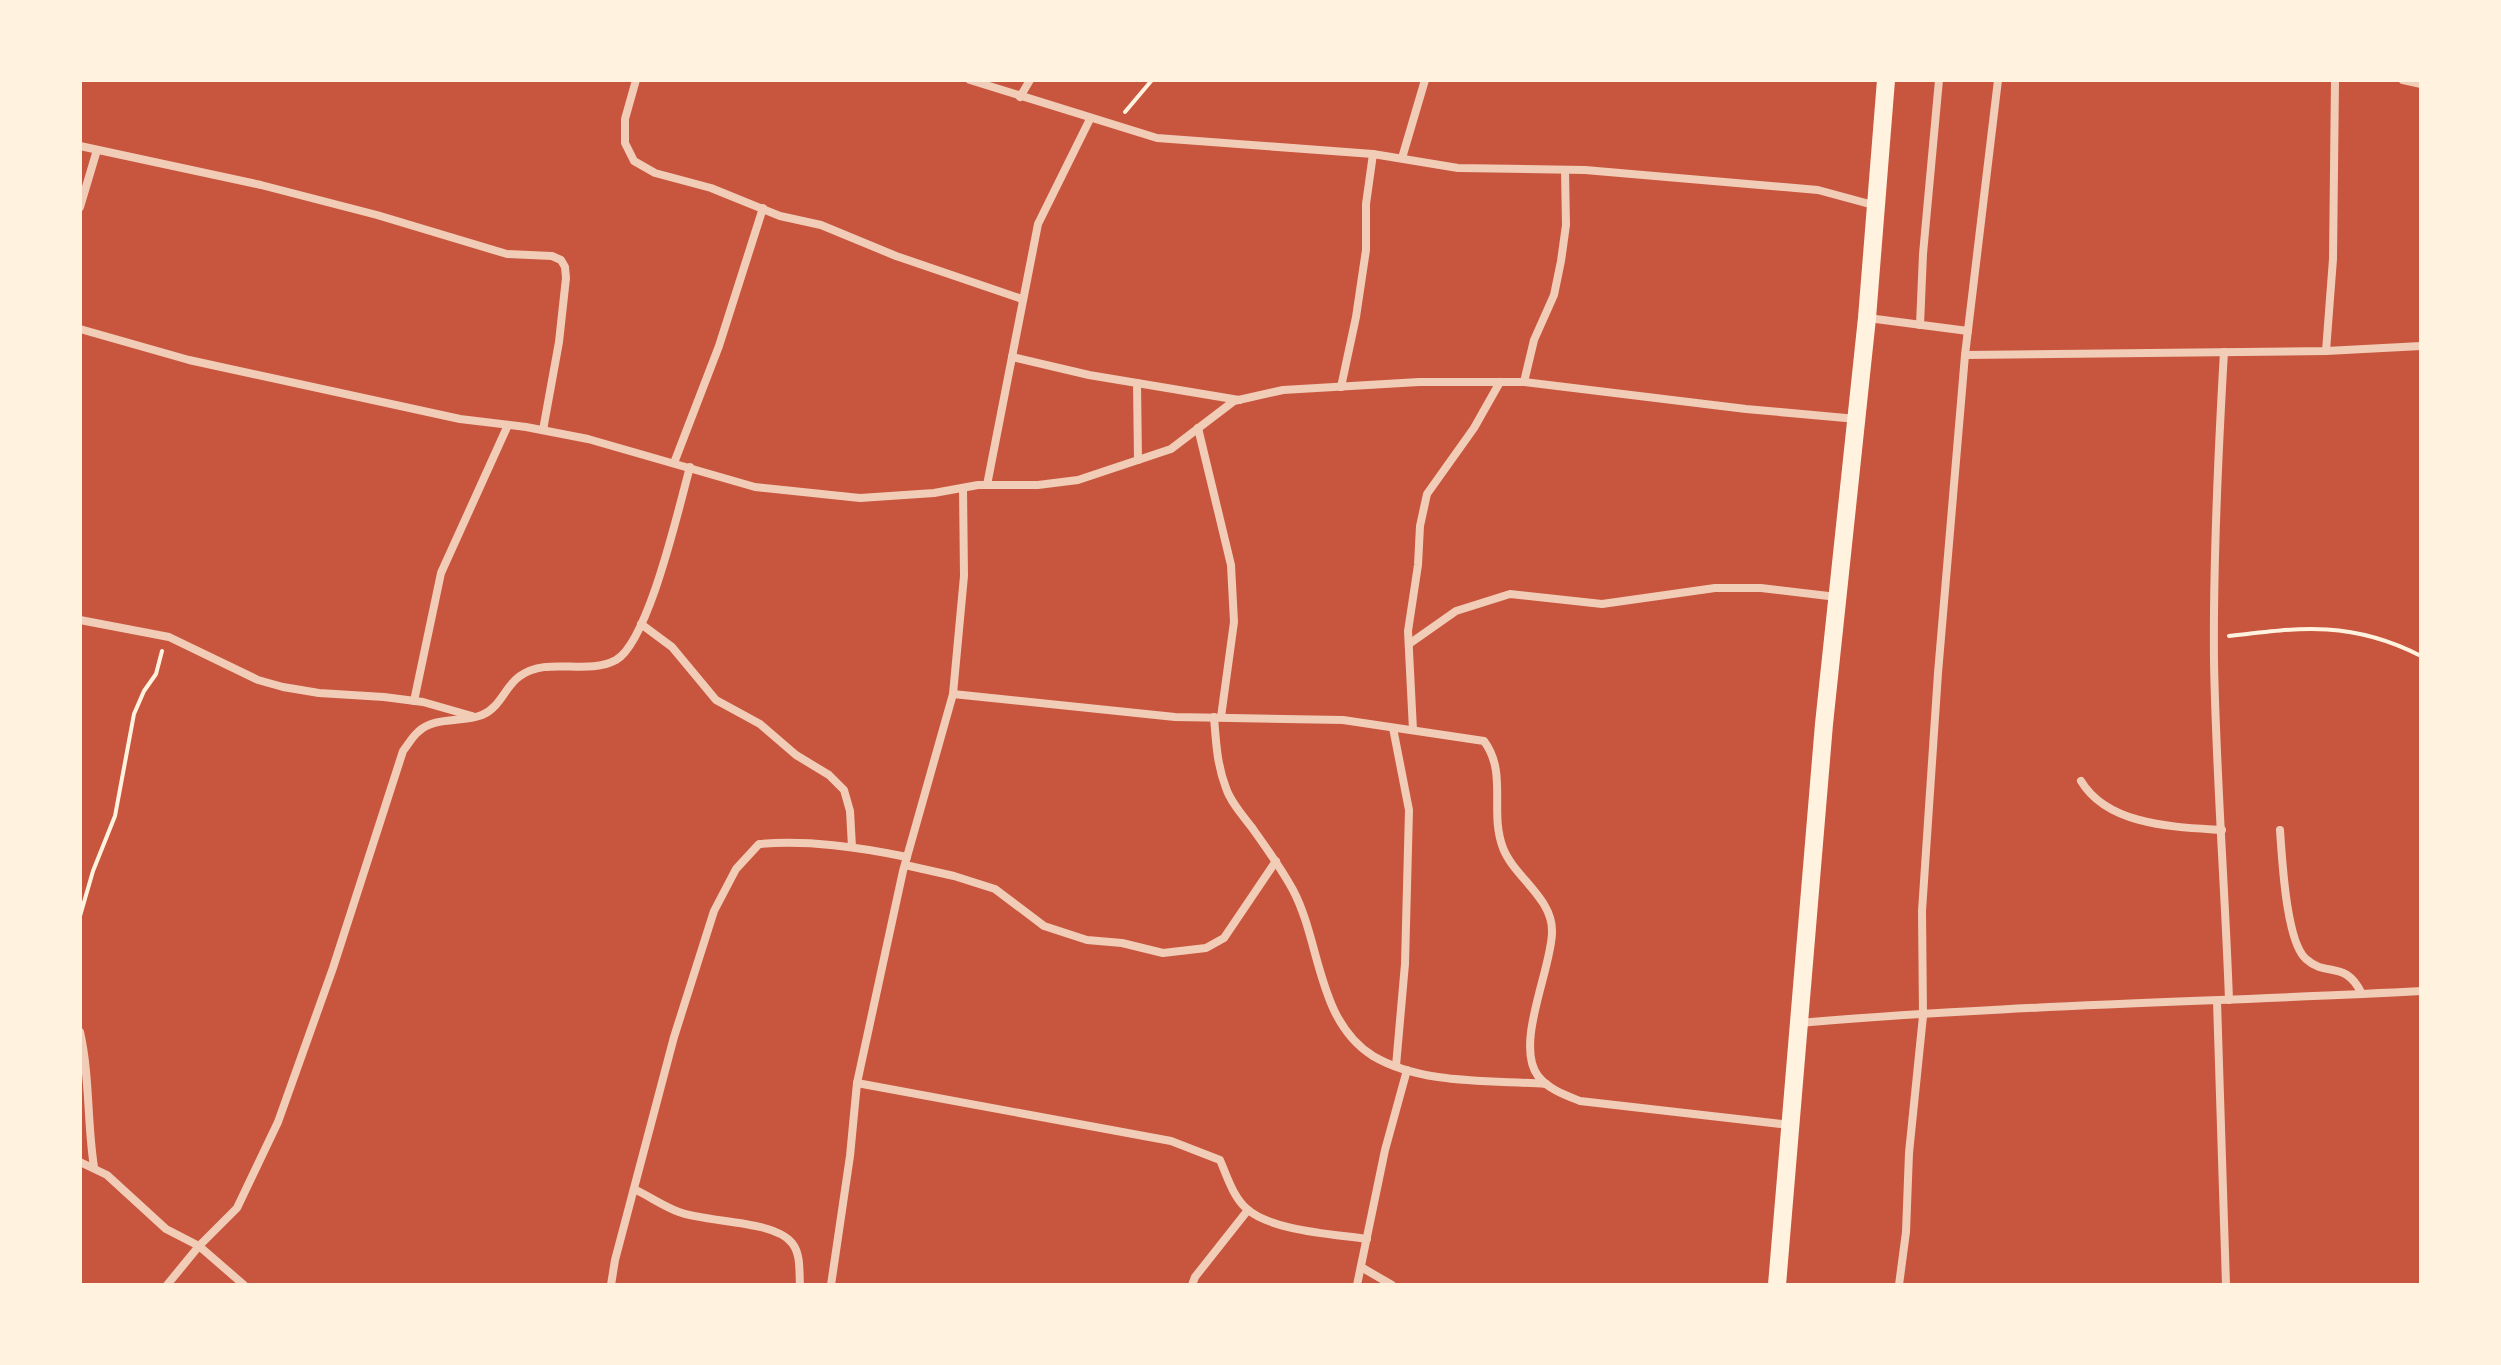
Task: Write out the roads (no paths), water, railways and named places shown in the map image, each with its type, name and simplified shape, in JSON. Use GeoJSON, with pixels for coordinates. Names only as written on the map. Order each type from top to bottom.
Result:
{"type":"FeatureCollection","features":[{"type":"Feature","properties":{"kind":"highway"},"geometry":{"type":"LineString","coordinates":[[1777,1285],[1824,724],[1878,206],[1886,80]]}},
{"type":"Feature","properties":{"kind":"street"},"geometry":{"type":"LineString","coordinates":[[636,80],[625,119],[625,143],[634,161],[655,173],[711,188],[780,216],[821,225],[896,256],[1022,299]]}},
{"type":"Feature","properties":{"kind":"street"},"geometry":{"type":"LineString","coordinates":[[970,80],[1157,138],[1373,154],[1458,168],[1565,170],[1818,190],[1878,206]]}},
{"type":"Feature","properties":{"kind":"street"},"geometry":{"type":"LineString","coordinates":[[1020,97],[1030,80]]}},
{"type":"Feature","properties":{"kind":"street"},"geometry":{"type":"LineString","coordinates":[[1402,158],[1425,80]]}},
{"type":"Feature","properties":{"kind":"street"},"geometry":{"type":"LineString","coordinates":[[1920,325],[1923,254],[1939,80]]}},
{"type":"Feature","properties":{"kind":"street"},"geometry":{"type":"LineString","coordinates":[[1899,1285],[1923,1016],[1922,911],[1926,827],[1965,355],[1998,80]]}},
{"type":"Feature","properties":{"kind":"street"},"geometry":{"type":"LineString","coordinates":[[2326,351],[2333,259],[2335,80]]}},
{"type":"Feature","properties":{"kind":"street"},"geometry":{"type":"LineString","coordinates":[[2403,80],[2421,84]]}},
{"type":"Feature","properties":{"kind":"street"},"geometry":{"type":"LineString","coordinates":[[987,485],[1038,224],[1090,119]]}},
{"type":"Feature","properties":{"kind":"street"},"geometry":{"type":"LineString","coordinates":[[80,146],[276,189],[507,254],[552,256],[561,260],[566,278],[559,342],[543,430]]}},
{"type":"Feature","properties":{"kind":"street"},"geometry":{"type":"LineString","coordinates":[[80,207],[97,150]]}},
{"type":"Feature","properties":{"kind":"street"},"geometry":{"type":"LineString","coordinates":[[1341,387],[1364,263],[1366,204],[1373,154]]}},
{"type":"Feature","properties":{"kind":"street"},"geometry":{"type":"LineString","coordinates":[[1524,382],[1534,340],[1554,295],[1561,261],[1566,225],[1565,170]]}},
{"type":"Feature","properties":{"kind":"street"},"geometry":{"type":"LineString","coordinates":[[674,463],[719,346],[763,208]]}},
{"type":"Feature","properties":{"kind":"street"},"geometry":{"type":"LineString","coordinates":[[1867,318],[1968,331]]}},
{"type":"Feature","properties":{"kind":"street"},"geometry":{"type":"LineString","coordinates":[[80,329],[189,360],[460,419],[543,430],[602,442],[755,487],[846,497],[934,493],[987,485],[1038,485],[1078,480],[1171,449],[1240,400],[1283,390],[1419,382],[1524,382],[1857,419]]}},
{"type":"Feature","properties":{"kind":"street"},"geometry":{"type":"LineString","coordinates":[[1965,355],[2326,351],[2421,346]]}},
{"type":"Feature","properties":{"kind":"street"},"geometry":{"type":"LineString","coordinates":[[2224,352],[2215,637],[2216,754],[2229,1000]]}},
{"type":"Feature","properties":{"kind":"street"},"geometry":{"type":"LineString","coordinates":[[1012,357],[1240,400]]}},
{"type":"Feature","properties":{"kind":"street"},"geometry":{"type":"LineString","coordinates":[[1413,730],[1408,631],[1418,565],[1420,526],[1427,494],[1474,428],[1500,382]]}},
{"type":"Feature","properties":{"kind":"street"},"geometry":{"type":"LineString","coordinates":[[1137,383],[1138,460]]}},
{"type":"Feature","properties":{"kind":"street"},"geometry":{"type":"LineString","coordinates":[[414,701],[441,573],[508,425]]}},
{"type":"Feature","properties":{"kind":"street"},"geometry":{"type":"LineString","coordinates":[[1198,428],[1231,565],[1234,622],[1217,717],[1217,759],[1227,792],[1276,861],[1310,930],[1329,1003],[1348,1033],[1372,1055],[1396,1066],[1450,1077],[1547,1084]]}},
{"type":"Feature","properties":{"kind":"street"},"geometry":{"type":"LineString","coordinates":[[167,1285],[199,1246],[237,1208],[278,1122],[333,968],[403,751],[419,731],[435,722],[479,716],[493,708],[519,676],[542,666],[593,667],[617,659],[638,634],[690,467]]}},
{"type":"Feature","properties":{"kind":"street"},"geometry":{"type":"LineString","coordinates":[[831,1285],[857,1083],[906,861],[953,694],[964,576],[963,488]]}},
{"type":"Feature","properties":{"kind":"street"},"geometry":{"type":"LineString","coordinates":[[1409,644],[1456,611],[1510,594],[1602,604],[1715,588],[1761,588],[1838,597]]}},
{"type":"Feature","properties":{"kind":"street"},"geometry":{"type":"LineString","coordinates":[[80,620],[165,637],[258,680],[319,693],[414,701],[473,716]]}},
{"type":"Feature","properties":{"kind":"street"},"geometry":{"type":"LineString","coordinates":[[641,624],[672,647],[716,700],[760,724],[796,755],[829,775],[844,790],[850,811],[852,847]]}},
{"type":"Feature","properties":{"kind":"street"},"geometry":{"type":"LineString","coordinates":[[953,694],[1175,717],[1343,720],[1484,741],[1494,754],[1498,775],[1498,821],[1503,848],[1548,911],[1552,931],[1538,990],[1531,1041],[1531,1062],[1538,1077],[1555,1091],[1580,1101],[1791,1126]]}},
{"type":"Feature","properties":{"kind":"street"},"geometry":{"type":"LineString","coordinates":[[1393,728],[1409,810],[1405,964],[1396,1066]]}},
{"type":"Feature","properties":{"kind":"street"},"geometry":{"type":"LineString","coordinates":[[2081,781],[2090,796],[2130,817],[2157,824],[2222,830]]}},
{"type":"Feature","properties":{"kind":"street"},"geometry":{"type":"LineString","coordinates":[[2280,830],[2291,929],[2301,953],[2306,960],[2317,965],[2347,973],[2362,994]]}},
{"type":"Feature","properties":{"kind":"street"},"geometry":{"type":"LineString","coordinates":[[611,1285],[634,1189],[714,911],[736,869],[759,844],[794,842],[852,847],[906,861],[995,889],[1044,926],[1087,940],[1122,943],[1163,953],[1206,948],[1224,938],[1276,861]]}},
{"type":"Feature","properties":{"kind":"street"},"geometry":{"type":"LineString","coordinates":[[1799,1023],[2066,1006],[2421,991]]}},
{"type":"Feature","properties":{"kind":"street"},"geometry":{"type":"LineString","coordinates":[[2217,1001],[2226,1285]]}},
{"type":"Feature","properties":{"kind":"street"},"geometry":{"type":"LineString","coordinates":[[80,1032],[94,1167]]}},
{"type":"Feature","properties":{"kind":"street"},"geometry":{"type":"LineString","coordinates":[[1357,1285],[1385,1150],[1407,1070]]}},
{"type":"Feature","properties":{"kind":"street"},"geometry":{"type":"LineString","coordinates":[[857,1083],[1171,1141],[1220,1160],[1236,1196],[1248,1210],[1268,1220],[1367,1239]]}},
{"type":"Feature","properties":{"kind":"street"},"geometry":{"type":"LineString","coordinates":[[80,1162],[107,1175],[166,1229],[199,1246],[244,1285]]}},
{"type":"Feature","properties":{"kind":"street"},"geometry":{"type":"LineString","coordinates":[[634,1189],[678,1212],[716,1222],[753,1225],[779,1232],[792,1243],[799,1256],[800,1285]]}},
{"type":"Feature","properties":{"kind":"street"},"geometry":{"type":"LineString","coordinates":[[1192,1285],[1248,1210]]}},
{"type":"Feature","properties":{"kind":"street"},"geometry":{"type":"LineString","coordinates":[[1361,1267],[1392,1285]]}}]}
